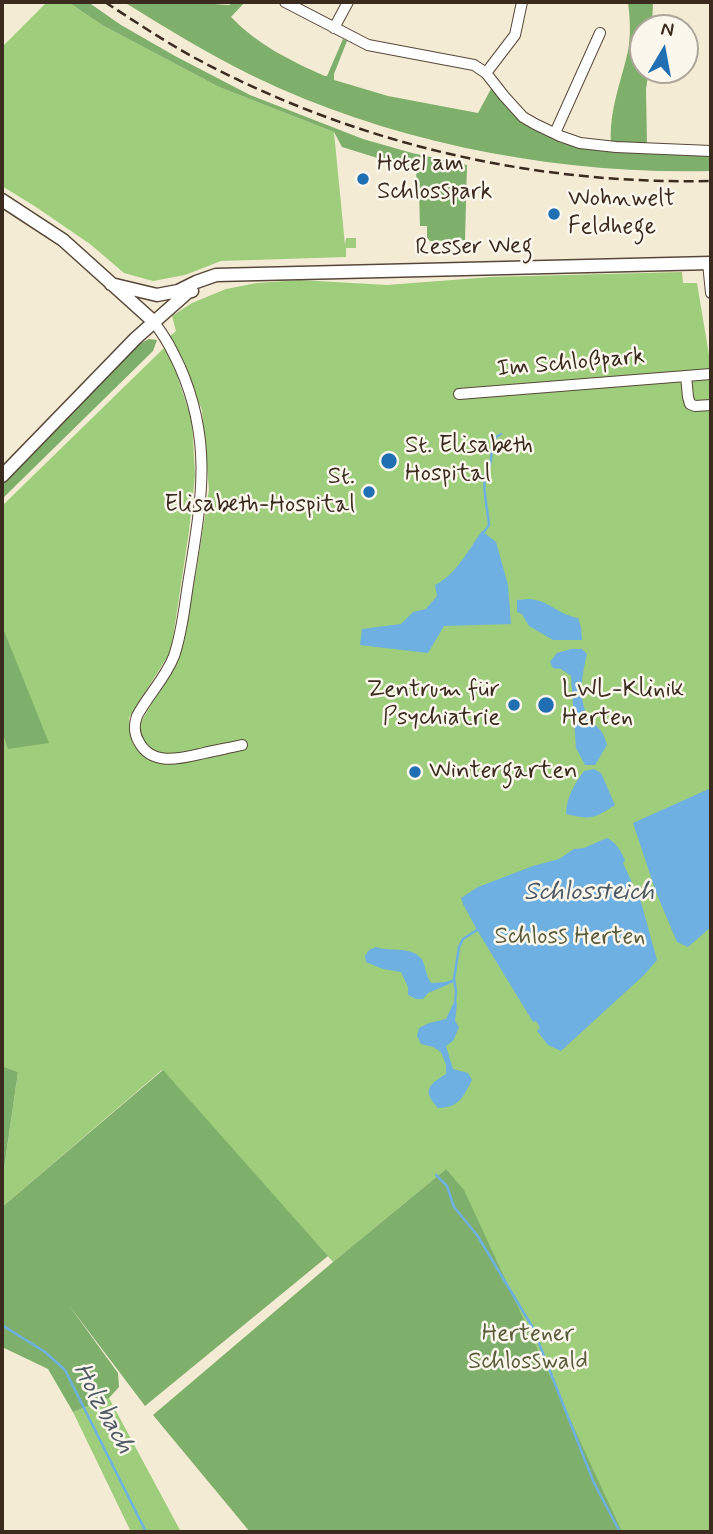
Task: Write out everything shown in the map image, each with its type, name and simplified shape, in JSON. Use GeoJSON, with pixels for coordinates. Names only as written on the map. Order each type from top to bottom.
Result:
{"type":"FeatureCollection","features":[{"type":"Feature","properties":{"kind":"main road"},"geometry":{"type":"LineString","coordinates":[[2,200],[63,240],[153,321]]}},
{"type":"Feature","properties":{"kind":"main road","name":"Resser Weg"},"geometry":{"type":"LineString","coordinates":[[111,284],[157,295],[178,291],[216,275],[710,263]]}},
{"type":"Feature","properties":{"kind":"main road","name":"Resser Weg"},"geometry":{"type":"LineString","coordinates":[[2,476],[153,321],[188,292],[239,276]]}},
{"type":"Feature","properties":{"kind":"street"},"geometry":{"type":"LineString","coordinates":[[285,2],[368,45],[474,65],[486,73],[523,117],[580,143],[711,151]]}},
{"type":"Feature","properties":{"kind":"street"},"geometry":{"type":"LineString","coordinates":[[334,28],[348,2]]}},
{"type":"Feature","properties":{"kind":"street"},"geometry":{"type":"LineString","coordinates":[[486,73],[515,35],[522,2]]}},
{"type":"Feature","properties":{"kind":"street"},"geometry":{"type":"LineString","coordinates":[[555,133],[600,33]]}},
{"type":"Feature","properties":{"kind":"street"},"geometry":{"type":"LineString","coordinates":[[710,263],[711,293]]}},
{"type":"Feature","properties":{"kind":"street"},"geometry":{"type":"LineString","coordinates":[[153,321],[167,340],[192,400],[201,438],[202,489],[174,655],[163,679],[137,716],[136,736],[144,750],[167,760],[242,746]]}},
{"type":"Feature","properties":{"kind":"street","name":"Im Schloßpark"},"geometry":{"type":"LineString","coordinates":[[459,394],[711,374]]}},
{"type":"Feature","properties":{"kind":"street"},"geometry":{"type":"LineString","coordinates":[[686,376],[690,404],[711,405]]}},
{"type":"Feature","properties":{"kind":"green space"},"geometry":{"type":"Polygon","coordinates":[[[47,2],[68,2],[102,25],[219,87],[334,132],[345,245],[346,238],[356,238],[356,248],[346,248],[346,257],[221,261],[185,275],[153,281],[124,273],[90,244],[2,186],[2,47],[47,2]]]}},
{"type":"Feature","properties":{"kind":"green space"},"geometry":{"type":"Polygon","coordinates":[[[68,2],[88,2],[121,25],[175,56],[250,95],[363,139],[467,165],[465,240],[430,241],[427,238],[427,226],[420,226],[416,170],[342,147],[334,132],[219,87],[102,25],[68,2]]]}},
{"type":"Feature","properties":{"kind":"green space"},"geometry":{"type":"Polygon","coordinates":[[[124,2],[206,2],[229,5],[245,2],[231,17],[241,27],[275,51],[325,76],[343,39],[347,41],[334,80],[388,96],[478,113],[492,87],[521,120],[555,139],[575,145],[711,155],[711,171],[594,167],[476,150],[418,137],[361,120],[253,76],[203,50],[124,2]]]}},
{"type":"Feature","properties":{"kind":"green space"},"geometry":{"type":"Polygon","coordinates":[[[628,2],[653,2],[653,14],[629,14],[628,2]]]}},
{"type":"Feature","properties":{"kind":"green space"},"geometry":{"type":"Polygon","coordinates":[[[629,45],[629,84],[647,84],[647,145],[611,143],[614,108],[629,45]]]}},
{"type":"Feature","properties":{"kind":"green space"},"geometry":{"type":"Polygon","coordinates":[[[682,272],[683,283],[697,283],[711,367],[711,1532],[262,1532],[446,1169],[333,1262],[162,1070],[2,1207],[2,1183],[18,1072],[2,1066],[2,506],[165,347],[192,421],[195,475],[171,651],[129,718],[130,729],[142,720],[179,656],[209,490],[202,410],[169,337],[176,331],[172,316],[192,303],[226,289],[257,283],[300,280],[387,285],[491,277],[682,272]]]}},
{"type":"Feature","properties":{"kind":"green space"},"geometry":{"type":"Polygon","coordinates":[[[149,339],[157,340],[153,351],[2,499],[2,482],[141,343],[149,339]]]}},
{"type":"Feature","properties":{"kind":"green space"},"geometry":{"type":"Polygon","coordinates":[[[2,626],[49,743],[8,749],[2,731],[2,626]]]}},
{"type":"Feature","properties":{"kind":"green space"},"geometry":{"type":"Polygon","coordinates":[[[2,1066],[18,1072],[2,1183],[2,1066]]]}},
{"type":"Feature","properties":{"kind":"green space"},"geometry":{"type":"Polygon","coordinates":[[[163,1070],[328,1256],[145,1406],[68,1304],[118,1373],[119,1387],[109,1398],[73,1412],[48,1369],[2,1347],[2,1207],[163,1070]]]}},
{"type":"Feature","properties":{"kind":"green space","name":"Hertener Schlosswald"},"geometry":{"type":"Polygon","coordinates":[[[446,1169],[464,1190],[622,1532],[250,1532],[153,1415],[446,1169]]]}},
{"type":"Feature","properties":{"kind":"green space"},"geometry":{"type":"Polygon","coordinates":[[[109,1398],[181,1532],[131,1532],[73,1412],[109,1398]]]}},
{"type":"Feature","properties":{"kind":"water"},"geometry":{"type":"Polygon","coordinates":[[[482,531],[496,542],[508,585],[511,624],[444,626],[428,653],[360,645],[362,629],[401,624],[413,612],[426,609],[437,596],[435,585],[456,568],[482,531]]]}},
{"type":"Feature","properties":{"kind":"water"},"geometry":{"type":"Polygon","coordinates":[[[517,600],[542,602],[578,618],[582,640],[553,640],[529,626],[522,614],[517,612],[517,600]]]}},
{"type":"Feature","properties":{"kind":"water"},"geometry":{"type":"Polygon","coordinates":[[[582,649],[587,654],[582,697],[587,714],[603,734],[607,745],[595,765],[585,765],[576,748],[571,676],[561,669],[553,668],[550,662],[557,653],[582,649]]]}},
{"type":"Feature","properties":{"kind":"water"},"geometry":{"type":"Polygon","coordinates":[[[594,769],[601,773],[615,805],[592,817],[566,814],[569,797],[577,781],[584,771],[594,769]]]}},
{"type":"Feature","properties":{"kind":"water","name":"Schlossteich"},"geometry":{"type":"Polygon","coordinates":[[[711,788],[711,927],[688,947],[677,942],[656,892],[633,823],[711,788]]]}},
{"type":"Feature","properties":{"kind":"water","name":"Schlossteich"},"geometry":{"type":"Polygon","coordinates":[[[607,838],[616,845],[625,860],[623,863],[641,902],[657,960],[561,1051],[548,1045],[537,1031],[540,1028],[536,1021],[533,1022],[477,930],[461,898],[478,887],[559,859],[574,849],[584,848],[607,838]]]}},
{"type":"Feature","properties":{"kind":"water"},"geometry":{"type":"Polygon","coordinates":[[[376,947],[415,954],[422,959],[431,983],[454,979],[454,982],[428,993],[423,999],[416,999],[408,995],[408,987],[401,972],[366,962],[365,956],[369,950],[376,947]]]}},
{"type":"Feature","properties":{"kind":"water"},"geometry":{"type":"Polygon","coordinates":[[[457,1003],[455,1021],[459,1027],[453,1041],[446,1046],[453,1069],[468,1073],[472,1080],[456,1104],[438,1108],[430,1097],[429,1089],[446,1074],[446,1065],[441,1052],[421,1044],[417,1036],[419,1028],[446,1019],[453,1004],[457,1003]]]}},
{"type":"Feature","properties":{"kind":"waterway"},"geometry":{"type":"LineString","coordinates":[[484,532],[489,525],[484,479],[491,459],[492,443],[501,434]]}},
{"type":"Feature","properties":{"kind":"waterway"},"geometry":{"type":"LineString","coordinates":[[455,1003],[454,979],[459,947],[463,939],[477,930]]}},
{"type":"Feature","properties":{"kind":"waterway"},"geometry":{"type":"LineString","coordinates":[[436,1175],[447,1186],[454,1207],[477,1235],[533,1328],[594,1483],[620,1532]]}},
{"type":"Feature","properties":{"kind":"waterway","name":"Holzbach"},"geometry":{"type":"LineString","coordinates":[[2,1325],[45,1352],[65,1370],[146,1532]]}},
{"type":"Feature","properties":{"kind":"railway"},"geometry":{"type":"LineString","coordinates":[[105,2],[195,58],[255,88],[317,114],[381,135],[445,153],[511,166],[577,175],[711,181]]}},
{"type":"Feature","properties":{"kind":"place","name":"Hotel am Schlosspark"},"geometry":{"type":"Point","coordinates":[363,179]}},
{"type":"Feature","properties":{"kind":"place","name":"Wohnwelt Feldhege"},"geometry":{"type":"Point","coordinates":[554,214]}},
{"type":"Feature","properties":{"kind":"place","name":"St. Elisabeth Hospital"},"geometry":{"type":"Point","coordinates":[389,461]}},
{"type":"Feature","properties":{"kind":"place","name":"St. Elisabeth-Hospital"},"geometry":{"type":"Point","coordinates":[369,492]}},
{"type":"Feature","properties":{"kind":"place","name":"Zentrum für Psychiatrie"},"geometry":{"type":"Point","coordinates":[514,705]}},
{"type":"Feature","properties":{"kind":"place","name":"LWL-Klinik Herten"},"geometry":{"type":"Point","coordinates":[546,705]}},
{"type":"Feature","properties":{"kind":"place","name":"Wintergarten"},"geometry":{"type":"Point","coordinates":[415,772]}},
{"type":"Feature","properties":{"kind":"park label","name":"Schloss Herten"},"geometry":{"type":"Point","coordinates":[570,938]}}]}
